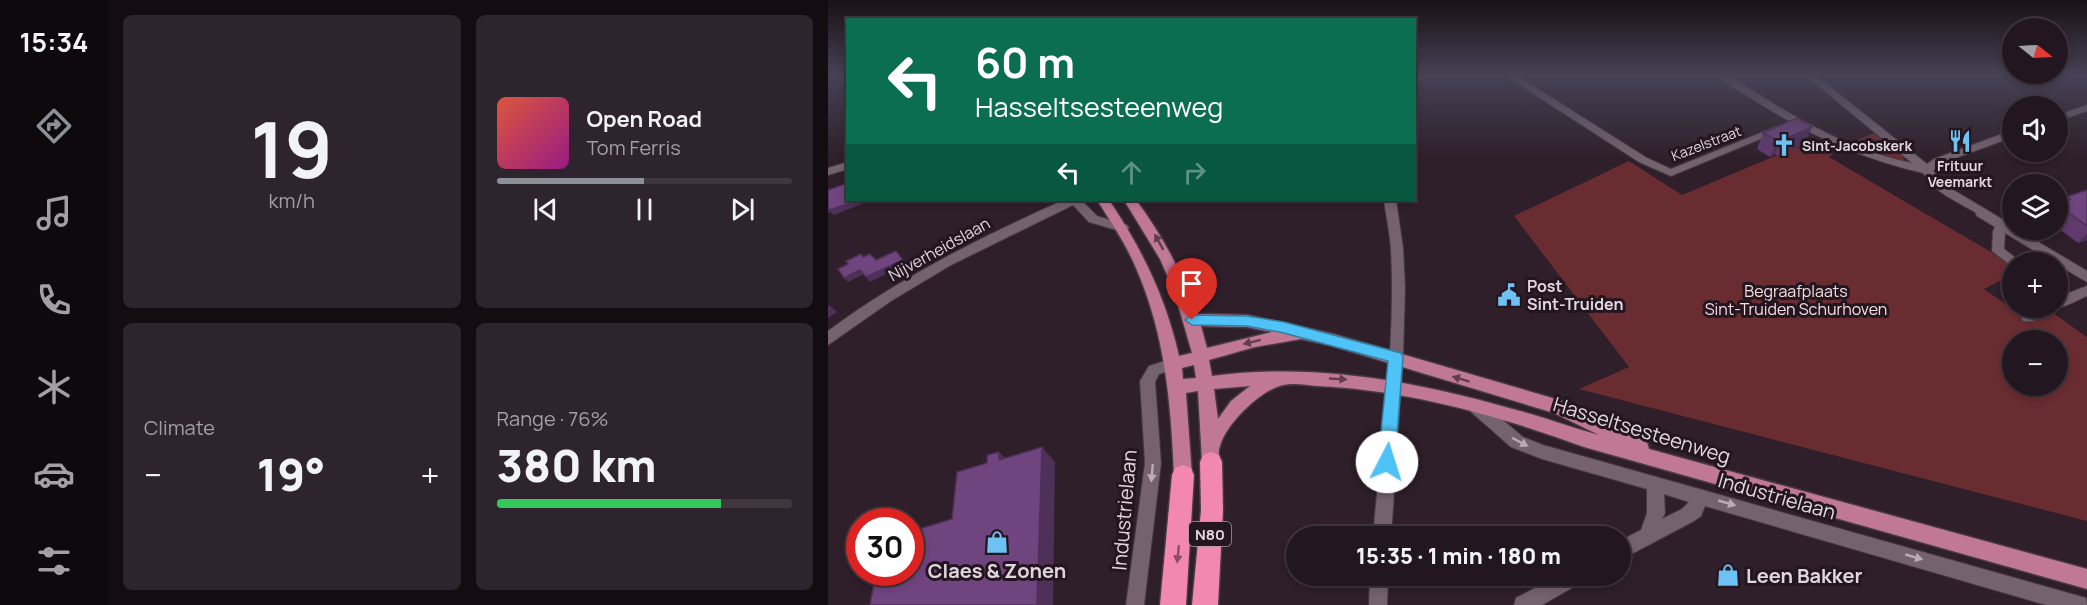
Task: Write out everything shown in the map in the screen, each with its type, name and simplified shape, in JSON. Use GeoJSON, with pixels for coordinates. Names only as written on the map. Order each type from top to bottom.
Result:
{"type":"FeatureCollection","features":[{"type":"Feature","properties":{"kind":"highway","name":"N80"},"geometry":{"type":"LineString","coordinates":[[1205,605],[1212,510],[1211,453]]}},
{"type":"Feature","properties":{"kind":"highway","name":"N80"},"geometry":{"type":"LineString","coordinates":[[1173,605],[1183,475]]}},
{"type":"Feature","properties":{"kind":"main road","name":"N80"},"geometry":{"type":"LineString","coordinates":[[1104,201],[1123,228],[1155,291],[1174,364],[1183,475]]}},
{"type":"Feature","properties":{"kind":"main road","name":"N80"},"geometry":{"type":"LineString","coordinates":[[1131,201],[1145,219],[1167,257],[1192,320],[1206,382],[1211,453]]}},
{"type":"Feature","properties":{"kind":"main road","name":"Hasseltsesteenweg"},"geometry":{"type":"LineString","coordinates":[[1192,320],[1247,321],[1396,357],[1559,407],[1602,427],[1635,446],[2087,571]]}},
{"type":"Feature","properties":{"kind":"main road","name":"Hasseltsesteenweg"},"geometry":{"type":"LineString","coordinates":[[1174,364],[1268,338],[1304,334]]}},
{"type":"Feature","properties":{"kind":"main road","name":"Hasseltsesteenweg"},"geometry":{"type":"LineString","coordinates":[[1177,387],[1206,382],[1283,377],[1349,380],[1393,387],[1541,423],[1595,442],[2087,579]]}},
{"type":"Feature","properties":{"kind":"main road"},"geometry":{"type":"LineString","coordinates":[[1211,453],[1227,417],[1244,398],[1283,377]]}},
{"type":"Feature","properties":{"kind":"street","name":"Kazelstraat"},"geometry":{"type":"LineString","coordinates":[[1552,102],[1660,170],[1671,173],[1796,123]]}},
{"type":"Feature","properties":{"kind":"street"},"geometry":{"type":"LineString","coordinates":[[1764,102],[1796,123],[1884,160],[1920,167],[1961,154],[1971,147],[2002,137]]}},
{"type":"Feature","properties":{"kind":"street"},"geometry":{"type":"LineString","coordinates":[[1842,102],[1920,167],[1924,178],[1942,192],[2000,220],[2087,277]]}},
{"type":"Feature","properties":{"kind":"street"},"geometry":{"type":"LineString","coordinates":[[2068,115],[2087,108]]}},
{"type":"Feature","properties":{"kind":"street"},"geometry":{"type":"LineString","coordinates":[[828,172],[846,166]]}},
{"type":"Feature","properties":{"kind":"street","name":"Nijverheidslaan"},"geometry":{"type":"LineString","coordinates":[[828,339],[873,307],[945,262],[1072,201]]}},
{"type":"Feature","properties":{"kind":"street"},"geometry":{"type":"LineString","coordinates":[[1075,201],[1093,219],[1123,228]]}},
{"type":"Feature","properties":{"kind":"street"},"geometry":{"type":"LineString","coordinates":[[1383,526],[1396,357],[1398,274],[1390,201]]}},
{"type":"Feature","properties":{"kind":"street"},"geometry":{"type":"LineString","coordinates":[[2000,220],[1998,251],[2002,254]]}},
{"type":"Feature","properties":{"kind":"street"},"geometry":{"type":"LineString","coordinates":[[2068,298],[2087,291]]}},
{"type":"Feature","properties":{"kind":"street","name":"Industrielaan"},"geometry":{"type":"LineString","coordinates":[[1135,605],[1153,463],[1147,381],[1154,370],[1174,364]]}},
{"type":"Feature","properties":{"kind":"street","name":"Industrielaan"},"geometry":{"type":"LineString","coordinates":[[1475,406],[1516,442],[1542,453],[1655,483],[2079,605]]}},
{"type":"Feature","properties":{"kind":"street"},"geometry":{"type":"LineString","coordinates":[[1648,536],[1656,513],[1655,483]]}},
{"type":"Feature","properties":{"kind":"street"},"geometry":{"type":"LineString","coordinates":[[1631,546],[1676,523],[1695,510],[1700,496]]}},
{"type":"Feature","properties":{"kind":"street"},"geometry":{"type":"LineString","coordinates":[[1378,605],[1379,586]]}},
{"type":"Feature","properties":{"kind":"street"},"geometry":{"type":"LineString","coordinates":[[1523,605],[1558,586]]}},
{"type":"Feature","properties":{"kind":"green space"},"geometry":{"type":"Polygon","coordinates":[[[1876,132],[1902,154],[1905,161],[1876,154],[1850,143],[1876,132]]]}},
{"type":"Feature","properties":{"kind":"green space","name":"Begraafplaats Sint-Truiden Schurhoven"},"geometry":{"type":"Polygon","coordinates":[[[1811,141],[1833,154],[1829,157],[2002,259],[2002,280],[1984,289],[2002,301],[2002,318],[2060,318],[2087,337],[2087,521],[1579,389],[1629,367],[1514,216],[1629,161],[1682,195],[1811,141]]]}},
{"type":"Feature","properties":{"kind":"building"},"geometry":{"type":"Polygon","coordinates":[[[1797,118],[1812,127],[1785,139],[1777,140],[1763,133],[1797,118]]]}},
{"type":"Feature","properties":{"kind":"building"},"geometry":{"type":"Polygon","coordinates":[[[846,184],[846,201],[855,201],[830,210],[828,190],[846,184]]]}},
{"type":"Feature","properties":{"kind":"building"},"geometry":{"type":"Polygon","coordinates":[[[2087,190],[2087,226],[2068,212],[2068,200],[2070,199],[2068,196],[2087,190]]]}},
{"type":"Feature","properties":{"kind":"building"},"geometry":{"type":"Polygon","coordinates":[[[896,251],[903,260],[866,277],[860,270],[844,278],[838,269],[848,264],[846,261],[861,254],[863,257],[870,254],[876,260],[896,251]]]}},
{"type":"Feature","properties":{"kind":"building","name":"Claes & Zonen"},"geometry":{"type":"Polygon","coordinates":[[[1042,447],[1037,605],[870,605],[874,586],[924,586],[924,528],[952,519],[957,472],[987,463],[987,455],[999,452],[999,460],[1042,447]]]}},
{"type":"Feature","properties":{"kind":"place","name":"Frituur Veemarkt"},"geometry":{"type":"Point","coordinates":[1960,141]}},
{"type":"Feature","properties":{"kind":"place","name":"Sint-Jacobskerk"},"geometry":{"type":"Point","coordinates":[1784,145]}},
{"type":"Feature","properties":{"kind":"place","name":"Post Sint-Truiden"},"geometry":{"type":"Point","coordinates":[1509,295]}},
{"type":"Feature","properties":{"kind":"place","name":"Claes & Zonen"},"geometry":{"type":"Point","coordinates":[997,542]}},
{"type":"Feature","properties":{"kind":"place","name":"Leen Bakker"},"geometry":{"type":"Point","coordinates":[1728,575]}},
{"type":"Feature","properties":{"kind":"route"},"geometry":{"type":"LineString","coordinates":[[1192,320],[1247,321],[1334,340],[1396,357],[1387,462]]}}]}
